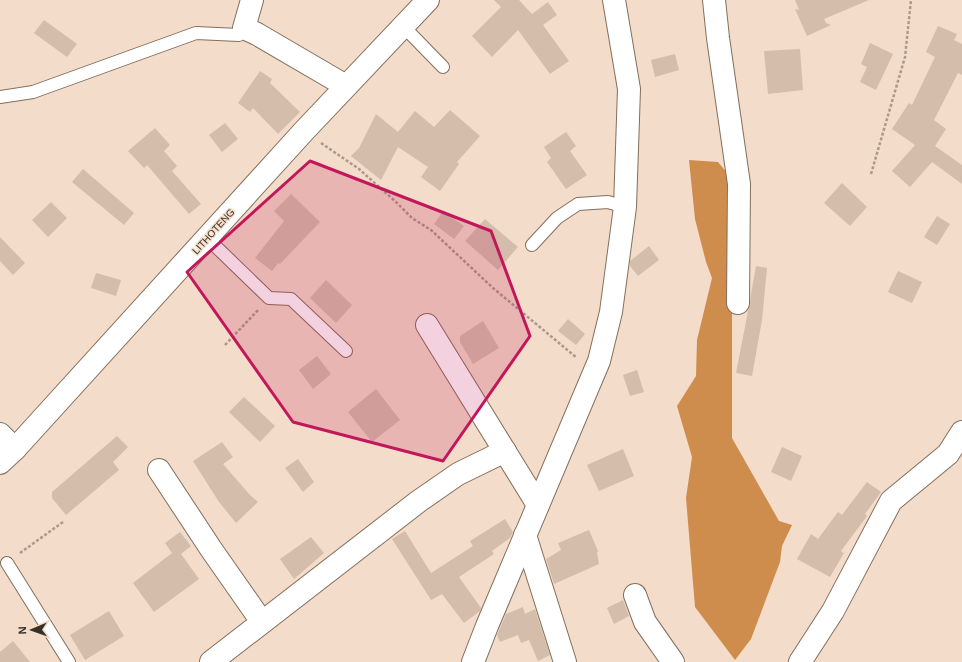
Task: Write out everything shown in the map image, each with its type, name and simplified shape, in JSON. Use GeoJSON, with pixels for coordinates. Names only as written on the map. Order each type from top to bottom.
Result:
{"type":"FeatureCollection","features":[{"type":"Feature","properties":{"kind":"street"},"geometry":{"type":"LineString","coordinates":[[252,0],[244,28],[257,34],[346,86]]}},
{"type":"Feature","properties":{"kind":"street","name":"LITHOTENG"},"geometry":{"type":"LineString","coordinates":[[5,449],[207,238],[304,131],[428,0]]}},
{"type":"Feature","properties":{"kind":"street"},"geometry":{"type":"LineString","coordinates":[[473,662],[599,361],[611,312],[625,207],[629,89],[614,0]]}},
{"type":"Feature","properties":{"kind":"street"},"geometry":{"type":"LineString","coordinates":[[714,0],[739,184],[738,303]]}},
{"type":"Feature","properties":{"kind":"street"},"geometry":{"type":"LineString","coordinates":[[427,325],[538,505]]}},
{"type":"Feature","properties":{"kind":"street"},"geometry":{"type":"LineString","coordinates":[[800,662],[833,611],[891,501],[955,452],[962,432]]}},
{"type":"Feature","properties":{"kind":"street"},"geometry":{"type":"LineString","coordinates":[[211,662],[419,501],[458,474],[505,451]]}},
{"type":"Feature","properties":{"kind":"street"},"geometry":{"type":"LineString","coordinates":[[159,470],[210,549],[262,622]]}},
{"type":"Feature","properties":{"kind":"street"},"geometry":{"type":"LineString","coordinates":[[525,535],[565,662]]}},
{"type":"Feature","properties":{"kind":"street"},"geometry":{"type":"LineString","coordinates":[[635,595],[645,622],[673,662]]}},
{"type":"Feature","properties":{"kind":"lane"},"geometry":{"type":"LineString","coordinates":[[403,26],[443,67]]}},
{"type":"Feature","properties":{"kind":"lane"},"geometry":{"type":"LineString","coordinates":[[0,97],[33,92],[196,33],[239,35],[244,28]]}},
{"type":"Feature","properties":{"kind":"lane"},"geometry":{"type":"LineString","coordinates":[[532,245],[556,218],[578,204],[608,202],[625,207]]}},
{"type":"Feature","properties":{"kind":"lane"},"geometry":{"type":"LineString","coordinates":[[207,238],[269,298],[291,299],[346,351]]}},
{"type":"Feature","properties":{"kind":"lane"},"geometry":{"type":"LineString","coordinates":[[7,563],[70,662]]}},
{"type":"Feature","properties":{"kind":"path"},"geometry":{"type":"LineString","coordinates":[[871,174],[905,58],[911,0]]}},
{"type":"Feature","properties":{"kind":"path"},"geometry":{"type":"LineString","coordinates":[[304,131],[358,169],[412,218],[431,230],[482,278],[574,355],[593,374]]}},
{"type":"Feature","properties":{"kind":"path"},"geometry":{"type":"LineString","coordinates":[[225,345],[269,298]]}},
{"type":"Feature","properties":{"kind":"path"},"geometry":{"type":"LineString","coordinates":[[7,563],[63,522]]}},
{"type":"Feature","properties":{"kind":"highlighted area"},"geometry":{"type":"Polygon","coordinates":[[[310,161],[491,231],[530,336],[443,461],[293,422],[187,272],[310,161]]]}},
{"type":"Feature","properties":{"kind":"shaded area"},"geometry":{"type":"Polygon","coordinates":[[[689,160],[718,162],[738,186],[732,301],[732,438],[779,521],[792,525],[782,546],[780,562],[751,639],[735,660],[695,607],[686,498],[692,457],[677,406],[696,376],[697,340],[712,278],[706,262],[695,219],[689,160]]]}},
{"type":"Feature","properties":{"kind":"building"},"geometry":{"type":"Polygon","coordinates":[[[494,0],[519,0],[532,14],[548,2],[557,15],[543,25],[569,61],[550,74],[518,30],[492,57],[472,36],[501,7],[494,0]]]}},
{"type":"Feature","properties":{"kind":"building"},"geometry":{"type":"Polygon","coordinates":[[[795,0],[869,0],[824,19],[826,23],[831,25],[807,36],[795,9],[799,10],[795,0]]]}},
{"type":"Feature","properties":{"kind":"building"},"geometry":{"type":"Polygon","coordinates":[[[44,20],[77,44],[67,57],[34,33],[44,20]]]}},
{"type":"Feature","properties":{"kind":"building"},"geometry":{"type":"Polygon","coordinates":[[[938,26],[957,34],[954,40],[962,44],[962,75],[958,73],[934,120],[946,129],[935,146],[962,165],[962,184],[932,162],[910,187],[892,171],[915,145],[892,129],[909,103],[912,105],[935,57],[926,52],[938,26]]]}},
{"type":"Feature","properties":{"kind":"building"},"geometry":{"type":"Polygon","coordinates":[[[870,43],[893,54],[876,90],[860,82],[867,67],[861,64],[870,43]]]}},
{"type":"Feature","properties":{"kind":"building"},"geometry":{"type":"Polygon","coordinates":[[[800,49],[803,90],[768,94],[764,51],[800,49]]]}},
{"type":"Feature","properties":{"kind":"building"},"geometry":{"type":"Polygon","coordinates":[[[675,54],[679,70],[655,77],[651,60],[675,54]]]}},
{"type":"Feature","properties":{"kind":"building"},"geometry":{"type":"Polygon","coordinates":[[[260,71],[272,79],[270,83],[300,112],[278,134],[253,108],[250,112],[238,103],[260,71]]]}},
{"type":"Feature","properties":{"kind":"building"},"geometry":{"type":"Polygon","coordinates":[[[450,110],[480,136],[457,162],[459,164],[440,191],[421,177],[428,167],[398,147],[381,180],[351,156],[359,148],[376,114],[398,132],[415,111],[434,127],[450,110]]]}},
{"type":"Feature","properties":{"kind":"building"},"geometry":{"type":"Polygon","coordinates":[[[225,123],[238,139],[222,152],[209,135],[225,123]]]}},
{"type":"Feature","properties":{"kind":"building"},"geometry":{"type":"Polygon","coordinates":[[[155,128],[170,145],[164,151],[177,166],[172,171],[201,204],[189,214],[147,165],[144,168],[128,151],[155,128]]]}},
{"type":"Feature","properties":{"kind":"building"},"geometry":{"type":"Polygon","coordinates":[[[566,132],[576,146],[570,151],[587,175],[566,189],[547,162],[551,158],[544,147],[566,132]]]}},
{"type":"Feature","properties":{"kind":"building"},"geometry":{"type":"Polygon","coordinates":[[[83,169],[134,213],[124,225],[72,182],[83,169]]]}},
{"type":"Feature","properties":{"kind":"building"},"geometry":{"type":"Polygon","coordinates":[[[842,183],[867,207],[850,226],[824,203],[842,183]]]}},
{"type":"Feature","properties":{"kind":"building"},"geometry":{"type":"Polygon","coordinates":[[[291,194],[320,222],[280,264],[278,263],[272,271],[255,258],[284,221],[274,211],[291,194]]]}},
{"type":"Feature","properties":{"kind":"building"},"geometry":{"type":"Polygon","coordinates":[[[51,202],[67,218],[48,237],[32,220],[51,202]]]}},
{"type":"Feature","properties":{"kind":"building"},"geometry":{"type":"Polygon","coordinates":[[[443,211],[464,226],[454,239],[434,224],[443,211]]]}},
{"type":"Feature","properties":{"kind":"building"},"geometry":{"type":"Polygon","coordinates":[[[937,216],[950,224],[937,245],[924,237],[937,216]]]}},
{"type":"Feature","properties":{"kind":"building"},"geometry":{"type":"Polygon","coordinates":[[[485,219],[518,247],[498,270],[465,241],[485,219]]]}},
{"type":"Feature","properties":{"kind":"building"},"geometry":{"type":"Polygon","coordinates":[[[0,237],[25,263],[13,275],[0,261],[0,237]]]}},
{"type":"Feature","properties":{"kind":"building"},"geometry":{"type":"Polygon","coordinates":[[[649,246],[659,260],[638,276],[630,266],[630,261],[649,246]]]}},
{"type":"Feature","properties":{"kind":"building"},"geometry":{"type":"Polygon","coordinates":[[[756,266],[767,268],[762,320],[752,376],[736,373],[756,266]]]}},
{"type":"Feature","properties":{"kind":"building"},"geometry":{"type":"Polygon","coordinates":[[[898,271],[922,282],[912,303],[888,292],[898,271]]]}},
{"type":"Feature","properties":{"kind":"building"},"geometry":{"type":"Polygon","coordinates":[[[96,273],[121,280],[116,296],[91,288],[96,273]]]}},
{"type":"Feature","properties":{"kind":"building"},"geometry":{"type":"Polygon","coordinates":[[[326,280],[352,305],[336,323],[310,298],[326,280]]]}},
{"type":"Feature","properties":{"kind":"building"},"geometry":{"type":"Polygon","coordinates":[[[568,319],[585,334],[576,345],[558,331],[568,319]]]}},
{"type":"Feature","properties":{"kind":"building"},"geometry":{"type":"Polygon","coordinates":[[[483,321],[499,348],[473,364],[460,342],[460,336],[483,321]]]}},
{"type":"Feature","properties":{"kind":"building"},"geometry":{"type":"Polygon","coordinates":[[[317,356],[331,374],[313,389],[299,370],[317,356]]]}},
{"type":"Feature","properties":{"kind":"building"},"geometry":{"type":"Polygon","coordinates":[[[637,370],[644,392],[630,396],[623,375],[637,370]]]}},
{"type":"Feature","properties":{"kind":"building"},"geometry":{"type":"Polygon","coordinates":[[[376,389],[400,420],[372,442],[348,412],[376,389]]]}},
{"type":"Feature","properties":{"kind":"building"},"geometry":{"type":"Polygon","coordinates":[[[244,397],[275,426],[260,442],[229,412],[244,397]]]}},
{"type":"Feature","properties":{"kind":"building"},"geometry":{"type":"Polygon","coordinates":[[[117,436],[128,447],[113,462],[119,470],[66,515],[52,498],[52,492],[117,436]]]}},
{"type":"Feature","properties":{"kind":"building"},"geometry":{"type":"Polygon","coordinates":[[[222,442],[233,457],[223,464],[258,502],[236,523],[219,502],[193,461],[222,442]]]}},
{"type":"Feature","properties":{"kind":"building"},"geometry":{"type":"Polygon","coordinates":[[[782,447],[802,456],[791,481],[771,472],[782,447]]]}},
{"type":"Feature","properties":{"kind":"building"},"geometry":{"type":"Polygon","coordinates":[[[623,449],[634,476],[599,491],[587,465],[623,449]]]}},
{"type":"Feature","properties":{"kind":"building"},"geometry":{"type":"Polygon","coordinates":[[[298,459],[314,482],[303,492],[285,468],[298,459]]]}},
{"type":"Feature","properties":{"kind":"building"},"geometry":{"type":"Polygon","coordinates":[[[867,482],[881,492],[865,514],[867,516],[841,551],[844,553],[830,577],[797,559],[811,534],[818,539],[838,512],[842,515],[867,482]]]}},
{"type":"Feature","properties":{"kind":"building"},"geometry":{"type":"Polygon","coordinates":[[[505,519],[513,532],[510,538],[492,551],[494,554],[459,577],[481,608],[480,611],[464,623],[442,594],[431,600],[392,539],[405,531],[431,573],[473,546],[470,541],[505,519]]]}},
{"type":"Feature","properties":{"kind":"building"},"geometry":{"type":"Polygon","coordinates":[[[589,530],[598,551],[599,564],[554,584],[546,559],[561,550],[558,543],[589,530]]]}},
{"type":"Feature","properties":{"kind":"building"},"geometry":{"type":"Polygon","coordinates":[[[180,532],[191,546],[181,554],[199,579],[154,612],[133,583],[172,553],[165,543],[180,532]]]}},
{"type":"Feature","properties":{"kind":"building"},"geometry":{"type":"Polygon","coordinates":[[[311,537],[324,553],[294,579],[280,559],[311,537]]]}},
{"type":"Feature","properties":{"kind":"building"},"geometry":{"type":"Polygon","coordinates":[[[623,600],[629,616],[614,624],[607,608],[623,600]]]}},
{"type":"Feature","properties":{"kind":"building"},"geometry":{"type":"Polygon","coordinates":[[[523,607],[525,614],[535,609],[550,655],[538,661],[529,640],[521,643],[518,635],[500,642],[497,635],[506,614],[523,607]]]}},
{"type":"Feature","properties":{"kind":"building"},"geometry":{"type":"Polygon","coordinates":[[[109,611],[124,636],[85,660],[70,635],[109,611]]]}},
{"type":"Feature","properties":{"kind":"building"},"geometry":{"type":"Polygon","coordinates":[[[13,641],[30,662],[0,662],[0,652],[13,641]]]}}]}
